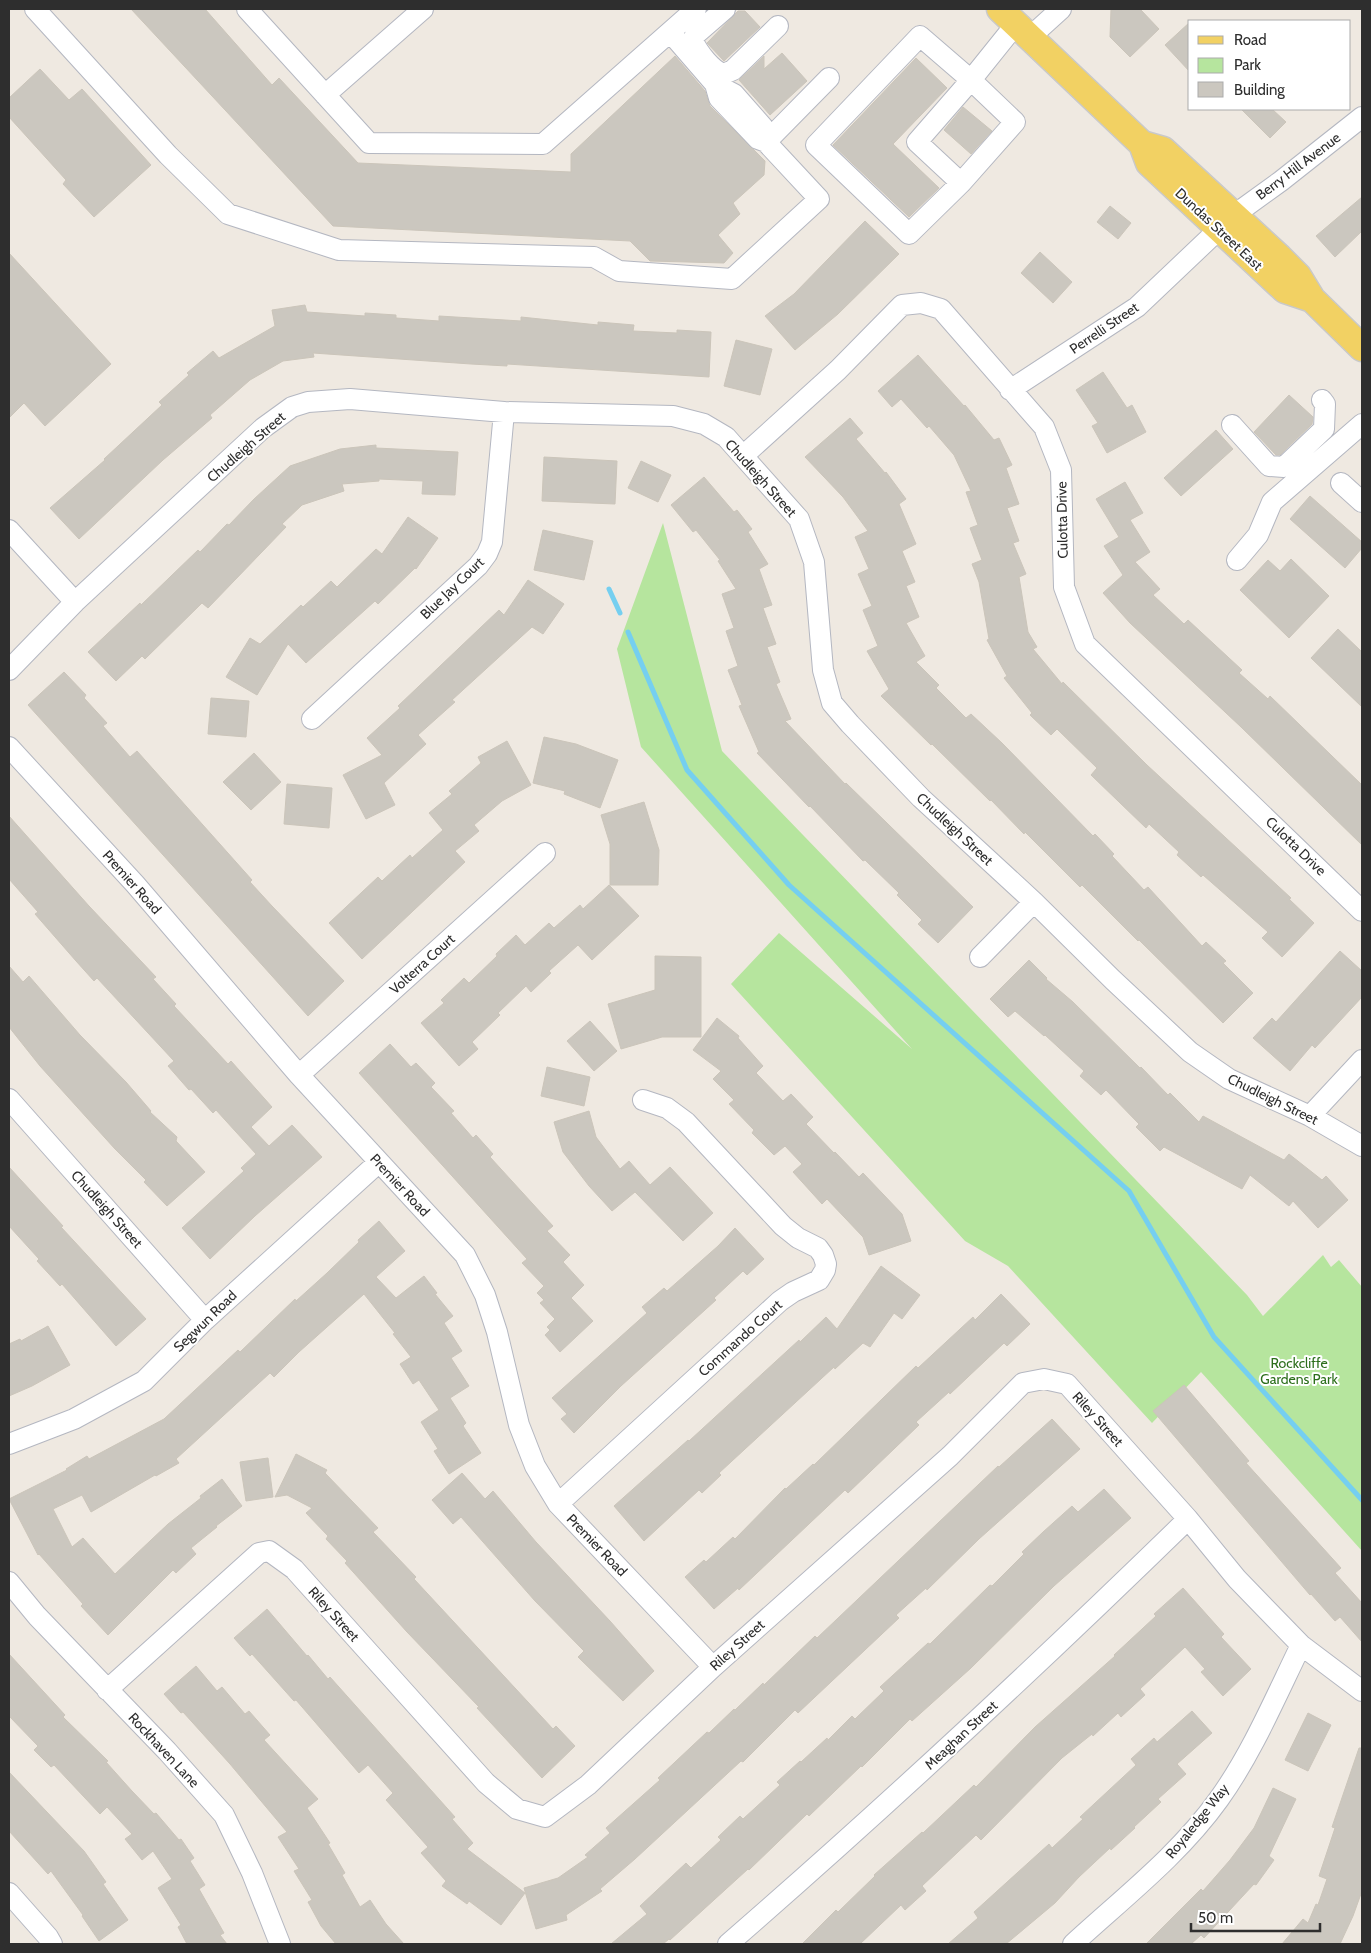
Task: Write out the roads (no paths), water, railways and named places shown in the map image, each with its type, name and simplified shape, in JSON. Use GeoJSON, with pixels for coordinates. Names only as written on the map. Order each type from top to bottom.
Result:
{"type":"FeatureCollection","features":[{"type":"Feature","properties":{"kind":"main road","name":"Dundas Street East"},"geometry":{"type":"LineString","coordinates":[[1015,24],[1142,144],[1149,163],[1226,222],[1285,290],[1312,298],[1362,348]]}},
{"type":"Feature","properties":{"kind":"street"},"geometry":{"type":"LineString","coordinates":[[35,9],[168,155],[228,214],[340,250],[594,257],[619,271],[732,279],[819,199],[766,142],[763,126],[734,94],[715,84],[670,32]]}},
{"type":"Feature","properties":{"kind":"street"},"geometry":{"type":"LineString","coordinates":[[247,9],[369,143],[543,144],[696,9]]}},
{"type":"Feature","properties":{"kind":"street"},"geometry":{"type":"LineString","coordinates":[[325,95],[422,9]]}},
{"type":"Feature","properties":{"kind":"street"},"geometry":{"type":"LineString","coordinates":[[725,9],[695,35],[693,41],[695,47],[718,72],[724,74],[733,70],[778,26]]}},
{"type":"Feature","properties":{"kind":"street"},"geometry":{"type":"LineString","coordinates":[[961,184],[917,142],[971,80],[1015,24],[1061,9]]}},
{"type":"Feature","properties":{"kind":"street"},"geometry":{"type":"LineString","coordinates":[[920,36],[971,80],[1015,122],[961,184],[909,234],[816,145],[920,36]]}},
{"type":"Feature","properties":{"kind":"street"},"geometry":{"type":"LineString","coordinates":[[766,142],[828,78]]}},
{"type":"Feature","properties":{"kind":"street","name":"Berry Hill Avenue"},"geometry":{"type":"LineString","coordinates":[[1226,222],[1362,117]]}},
{"type":"Feature","properties":{"kind":"street","name":"Perrelli Street"},"geometry":{"type":"LineString","coordinates":[[1010,390],[1137,307],[1226,222]]}},
{"type":"Feature","properties":{"kind":"street","name":"Culotta Drive"},"geometry":{"type":"LineString","coordinates":[[743,456],[838,370],[902,305],[921,303],[940,310],[1044,427],[1061,470],[1064,587],[1085,644],[1362,911]]}},
{"type":"Feature","properties":{"kind":"street","name":"Chudleigh Street"},"geometry":{"type":"LineString","coordinates":[[9,670],[75,602],[263,428],[292,407],[308,402],[350,399],[504,412],[673,416],[704,424],[726,437],[799,519],[814,562],[823,670],[832,703],[921,798],[1034,902],[1190,1052],[1229,1079],[1310,1116],[1362,1146]]}},
{"type":"Feature","properties":{"kind":"street"},"geometry":{"type":"LineString","coordinates":[[1232,425],[1269,466],[1284,467],[1324,429],[1325,404],[1322,400]]}},
{"type":"Feature","properties":{"kind":"street","name":"Blue Jay Court"},"geometry":{"type":"LineString","coordinates":[[312,719],[478,566],[487,554],[492,542],[504,412]]}},
{"type":"Feature","properties":{"kind":"street"},"geometry":{"type":"LineString","coordinates":[[1237,560],[1258,535],[1272,502],[1362,424]]}},
{"type":"Feature","properties":{"kind":"street"},"geometry":{"type":"LineString","coordinates":[[1341,483],[1362,502]]}},
{"type":"Feature","properties":{"kind":"street"},"geometry":{"type":"LineString","coordinates":[[9,530],[75,602]]}},
{"type":"Feature","properties":{"kind":"street","name":"Premier Road"},"geometry":{"type":"LineString","coordinates":[[9,748],[135,884],[299,1075],[465,1255],[485,1295],[497,1332],[520,1425],[535,1466],[558,1504],[712,1667]]}},
{"type":"Feature","properties":{"kind":"street","name":"Volterra Court"},"geometry":{"type":"LineString","coordinates":[[299,1075],[546,852]]}},
{"type":"Feature","properties":{"kind":"street"},"geometry":{"type":"LineString","coordinates":[[980,957],[1034,902]]}},
{"type":"Feature","properties":{"kind":"street"},"geometry":{"type":"LineString","coordinates":[[1310,1116],[1362,1060]]}},
{"type":"Feature","properties":{"kind":"street","name":"Chudleigh Street"},"geometry":{"type":"LineString","coordinates":[[9,1099],[205,1320]]}},
{"type":"Feature","properties":{"kind":"street","name":"Commando Court"},"geometry":{"type":"LineString","coordinates":[[558,1504],[780,1301],[793,1292],[814,1284],[825,1270],[825,1260],[821,1251],[798,1238],[783,1226],[691,1127],[666,1108],[643,1100]]}},
{"type":"Feature","properties":{"kind":"street","name":"Segwun Road"},"geometry":{"type":"LineString","coordinates":[[9,1444],[74,1419],[144,1381],[205,1320],[379,1162]]}},
{"type":"Feature","properties":{"kind":"street","name":"Riley Street"},"geometry":{"type":"LineString","coordinates":[[107,1690],[259,1553],[269,1551],[294,1568],[486,1783],[517,1809],[545,1817],[588,1785],[712,1667],[950,1456],[1023,1382],[1044,1379],[1067,1384],[1188,1519],[1236,1579],[1302,1645],[1362,1691]]}},
{"type":"Feature","properties":{"kind":"street","name":"Meaghan Street"},"geometry":{"type":"LineString","coordinates":[[728,1944],[845,1842],[1104,1601],[1188,1519]]}},
{"type":"Feature","properties":{"kind":"street","name":"Rockhaven Lane"},"geometry":{"type":"LineString","coordinates":[[9,1582],[38,1616],[167,1751],[224,1815],[252,1873],[280,1944]]}},
{"type":"Feature","properties":{"kind":"street","name":"Royaledge Way"},"geometry":{"type":"LineString","coordinates":[[1074,1944],[1177,1850],[1219,1800],[1242,1762],[1302,1645]]}},
{"type":"Feature","properties":{"kind":"street"},"geometry":{"type":"LineString","coordinates":[[9,1894],[48,1937],[52,1944]]}},
{"type":"Feature","properties":{"kind":"waterway"},"geometry":{"type":"LineString","coordinates":[[609,589],[620,613]]}},
{"type":"Feature","properties":{"kind":"waterway"},"geometry":{"type":"LineString","coordinates":[[628,632],[687,770],[789,885],[1129,1191],[1214,1337],[1362,1500]]}},
{"type":"Feature","properties":{"kind":"park label","name":"Rockcliffe Gardens Park"},"geometry":{"type":"Point","coordinates":[1299,1372]}}]}
